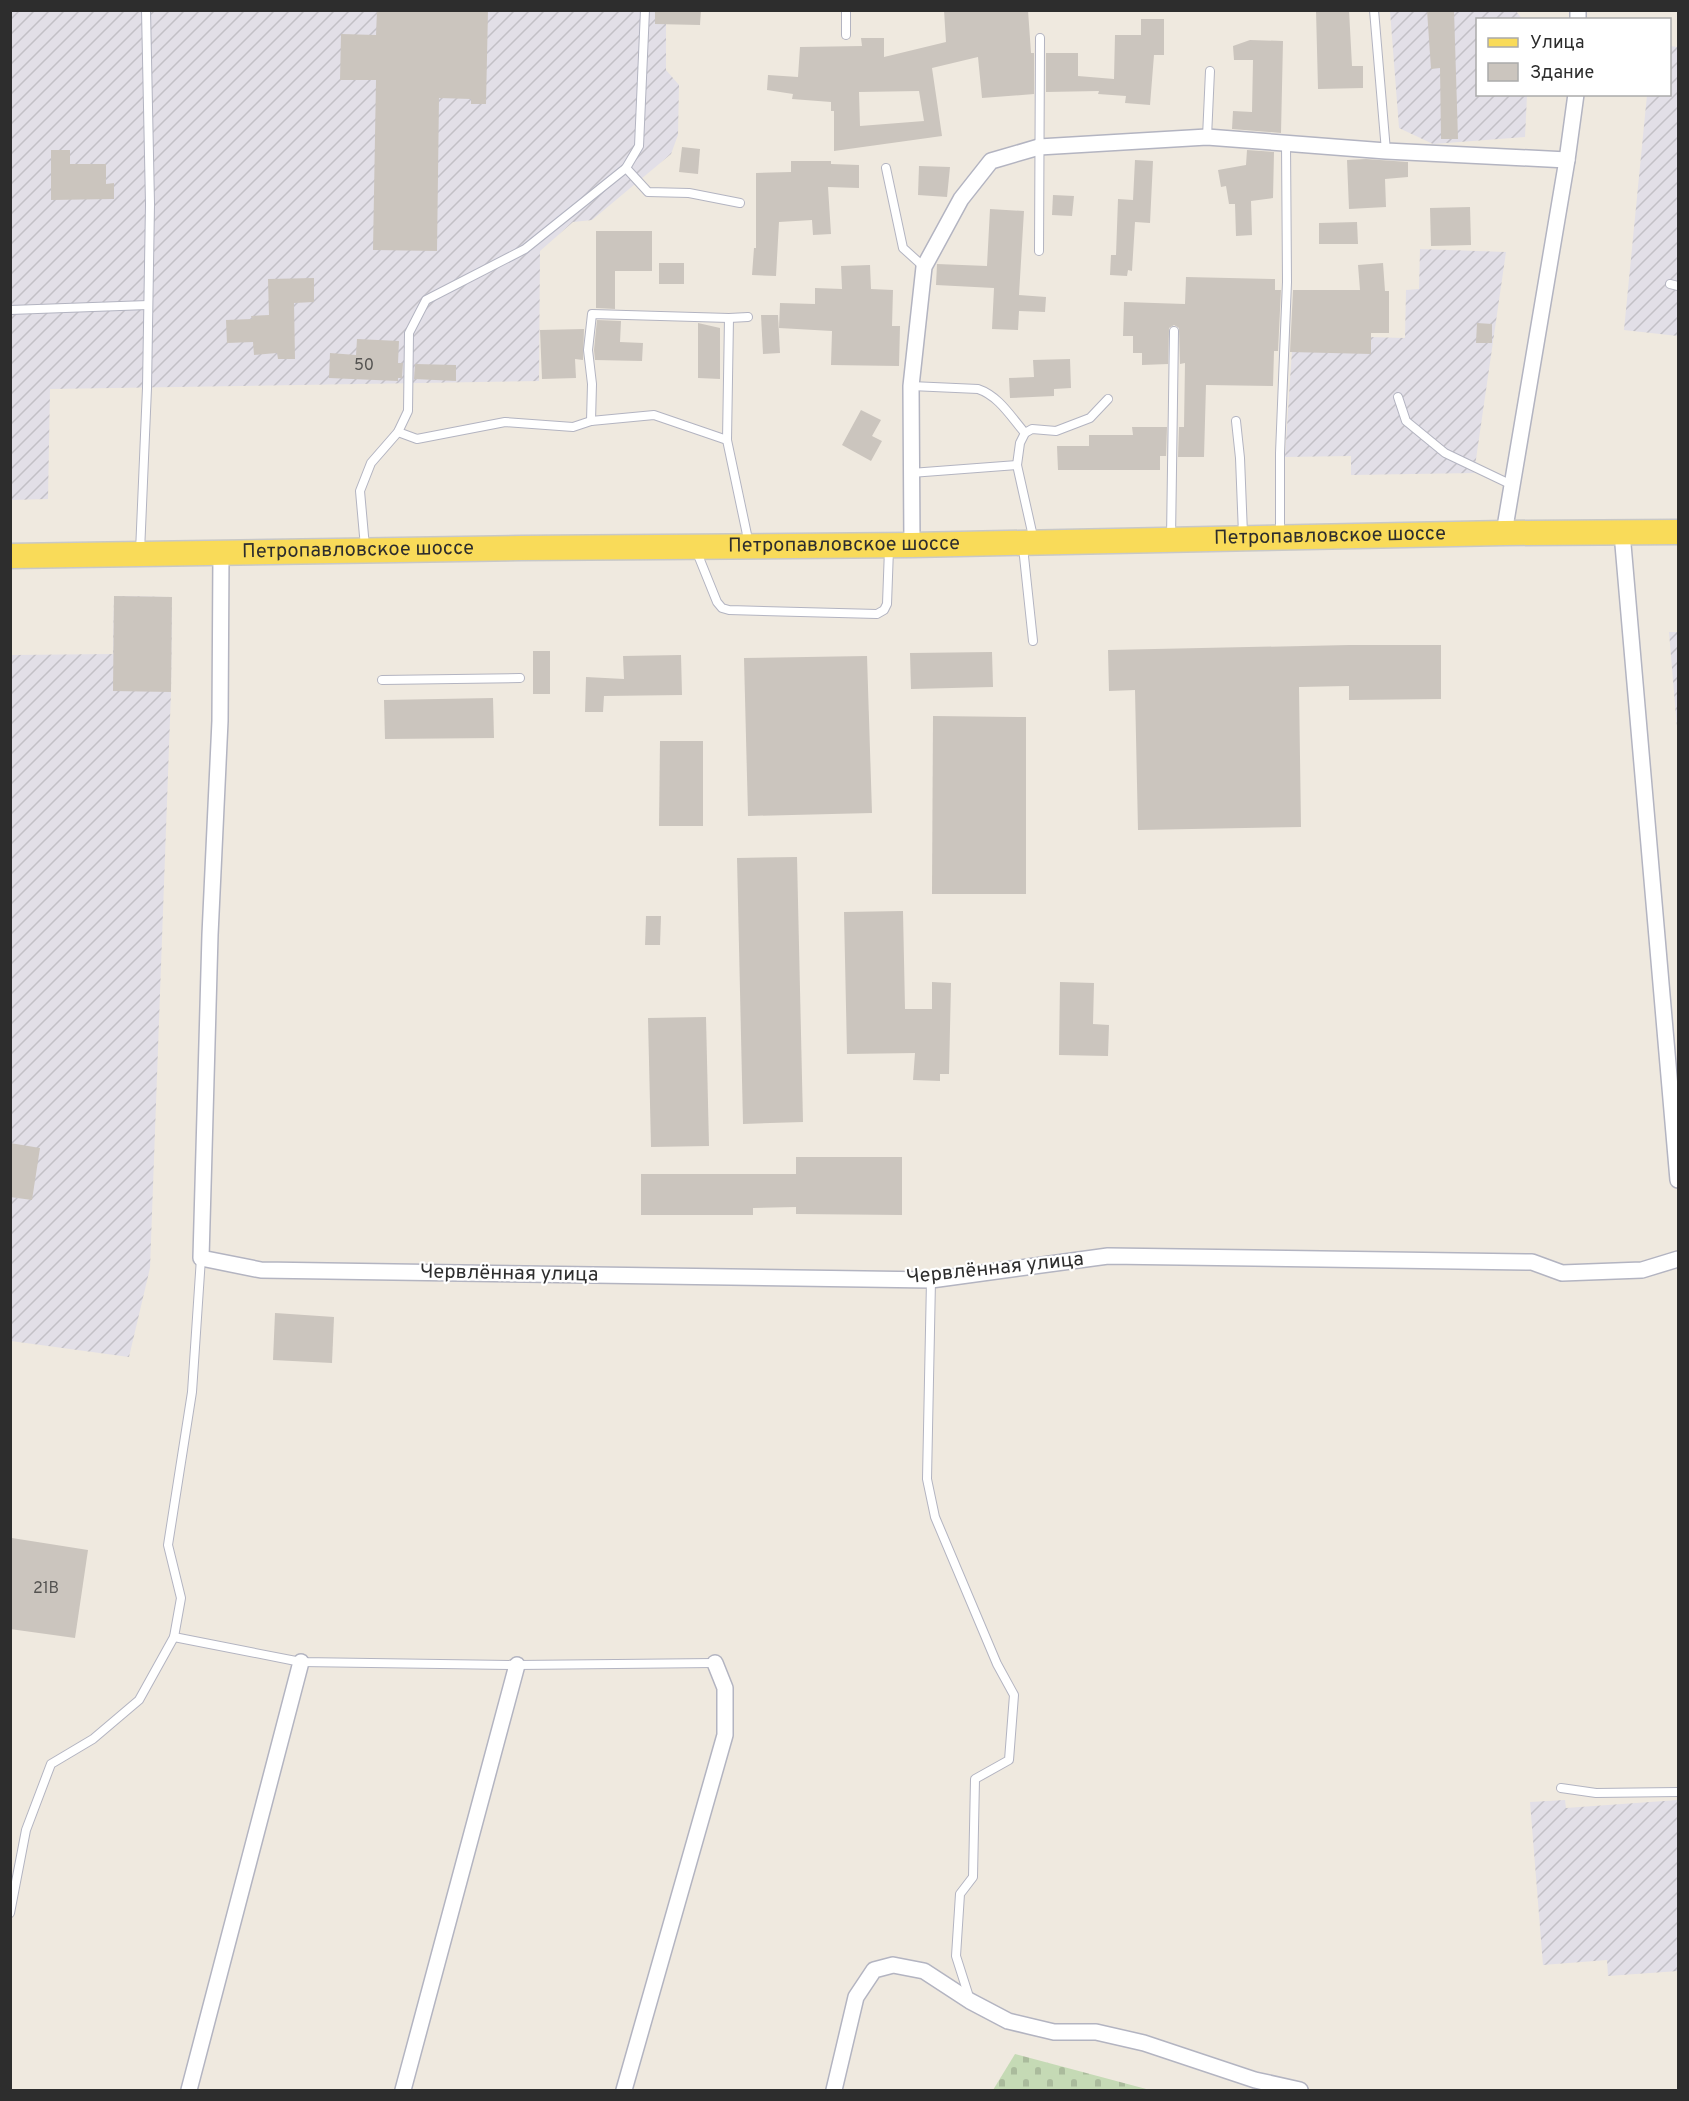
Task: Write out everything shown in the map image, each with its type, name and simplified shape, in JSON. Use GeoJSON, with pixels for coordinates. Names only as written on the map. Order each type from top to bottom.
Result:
{"type":"FeatureCollection","features":[{"type":"Feature","properties":{"kind":"main road","name":"Петропавловское шоссе"},"geometry":{"type":"LineString","coordinates":[[10,556],[901,545],[1504,533],[1678,532]]}},
{"type":"Feature","properties":{"kind":"street"},"geometry":{"type":"LineString","coordinates":[[1504,533],[1576,96]]}},
{"type":"Feature","properties":{"kind":"street"},"geometry":{"type":"LineString","coordinates":[[901,545],[910,473],[911,386],[924,267],[961,199],[992,161],[1039,147],[1208,137],[1386,151],[1567,160]]}},
{"type":"Feature","properties":{"kind":"street"},"geometry":{"type":"LineString","coordinates":[[1622,532],[1678,1180]]}},
{"type":"Feature","properties":{"kind":"street"},"geometry":{"type":"LineString","coordinates":[[201,1258],[210,935],[220,721],[221,553]]}},
{"type":"Feature","properties":{"kind":"street","name":"Червлённая улица"},"geometry":{"type":"LineString","coordinates":[[201,1258],[261,1270],[932,1280],[1108,1256],[1532,1262],[1562,1273],[1642,1270],[1678,1260]]}},
{"type":"Feature","properties":{"kind":"street"},"geometry":{"type":"LineString","coordinates":[[189,2091],[302,1662]]}},
{"type":"Feature","properties":{"kind":"street"},"geometry":{"type":"LineString","coordinates":[[624,2091],[725,1735],[725,1688],[714,1664]]}},
{"type":"Feature","properties":{"kind":"street"},"geometry":{"type":"LineString","coordinates":[[403,2091],[517,1665]]}},
{"type":"Feature","properties":{"kind":"street"},"geometry":{"type":"LineString","coordinates":[[834,2091],[856,1997],[874,1970],[893,1965],[924,1971],[970,2001],[1008,2021],[1054,2032],[1096,2032],[1135,2041],[1255,2080],[1300,2091]]}},
{"type":"Feature","properties":{"kind":"lane"},"geometry":{"type":"LineString","coordinates":[[140,555],[150,204],[147,10]]}},
{"type":"Feature","properties":{"kind":"lane"},"geometry":{"type":"LineString","coordinates":[[365,551],[360,492],[371,463],[398,432],[408,411],[409,333],[426,300],[525,249],[626,168],[639,146],[645,10]]}},
{"type":"Feature","properties":{"kind":"lane"},"geometry":{"type":"LineString","coordinates":[[846,10],[846,35]]}},
{"type":"Feature","properties":{"kind":"lane"},"geometry":{"type":"LineString","coordinates":[[1374,10],[1386,151]]}},
{"type":"Feature","properties":{"kind":"lane"},"geometry":{"type":"LineString","coordinates":[[1040,38],[1040,251]]}},
{"type":"Feature","properties":{"kind":"lane"},"geometry":{"type":"LineString","coordinates":[[1208,137],[1210,71]]}},
{"type":"Feature","properties":{"kind":"lane"},"geometry":{"type":"LineString","coordinates":[[1280,537],[1280,453],[1287,282],[1286,143]]}},
{"type":"Feature","properties":{"kind":"lane"},"geometry":{"type":"LineString","coordinates":[[626,168],[648,192],[689,193],[740,203]]}},
{"type":"Feature","properties":{"kind":"lane"},"geometry":{"type":"LineString","coordinates":[[886,168],[903,248],[924,267]]}},
{"type":"Feature","properties":{"kind":"lane"},"geometry":{"type":"LineString","coordinates":[[1670,284],[1678,286]]}},
{"type":"Feature","properties":{"kind":"lane"},"geometry":{"type":"LineString","coordinates":[[10,310],[148,305]]}},
{"type":"Feature","properties":{"kind":"lane"},"geometry":{"type":"LineString","coordinates":[[591,421],[592,384],[588,350],[592,314],[748,317]]}},
{"type":"Feature","properties":{"kind":"lane"},"geometry":{"type":"LineString","coordinates":[[729,318],[727,440],[750,546]]}},
{"type":"Feature","properties":{"kind":"lane"},"geometry":{"type":"LineString","coordinates":[[1171,539],[1174,332]]}},
{"type":"Feature","properties":{"kind":"lane"},"geometry":{"type":"LineString","coordinates":[[911,386],[978,389],[987,392],[994,397],[1025,434]]}},
{"type":"Feature","properties":{"kind":"lane"},"geometry":{"type":"LineString","coordinates":[[1398,397],[1406,421],[1445,453],[1512,484]]}},
{"type":"Feature","properties":{"kind":"lane"},"geometry":{"type":"LineString","coordinates":[[1033,641],[1028,542],[1017,465],[1020,443],[1025,434],[1032,429],[1056,431],[1090,418],[1108,399]]}},
{"type":"Feature","properties":{"kind":"lane"},"geometry":{"type":"LineString","coordinates":[[398,432],[417,440],[505,422],[573,427],[591,421],[654,415],[727,440]]}},
{"type":"Feature","properties":{"kind":"lane"},"geometry":{"type":"LineString","coordinates":[[1236,421],[1243,538]]}},
{"type":"Feature","properties":{"kind":"lane"},"geometry":{"type":"LineString","coordinates":[[910,473],[1017,465]]}},
{"type":"Feature","properties":{"kind":"lane"},"geometry":{"type":"LineString","coordinates":[[694,546],[717,602],[723,608],[877,614],[884,610],[887,604],[901,545]]}},
{"type":"Feature","properties":{"kind":"lane"},"geometry":{"type":"LineString","coordinates":[[382,680],[520,678]]}},
{"type":"Feature","properties":{"kind":"lane"},"geometry":{"type":"LineString","coordinates":[[10,1913],[26,1830],[51,1764],[93,1739],[139,1700],[174,1637],[181,1598],[168,1545],[192,1392],[201,1258]]}},
{"type":"Feature","properties":{"kind":"lane"},"geometry":{"type":"LineString","coordinates":[[932,1280],[927,1479],[935,1516],[997,1664],[1014,1695],[1009,1760],[975,1779],[974,1877],[960,1894],[956,1956],[970,2001]]}},
{"type":"Feature","properties":{"kind":"lane"},"geometry":{"type":"LineString","coordinates":[[174,1637],[302,1662],[517,1665],[714,1664]]}},
{"type":"Feature","properties":{"kind":"lane"},"geometry":{"type":"LineString","coordinates":[[1561,1788],[1596,1793],[1678,1792]]}},
{"type":"Feature","properties":{"kind":"shaded area"},"geometry":{"type":"Polygon","coordinates":[[[10,11],[666,11],[666,70],[679,85],[678,135],[671,154],[592,220],[573,222],[540,251],[539,381],[50,389],[48,499],[11,500],[10,11]]]}},
{"type":"Feature","properties":{"kind":"shaded area"},"geometry":{"type":"Polygon","coordinates":[[[1390,11],[1516,11],[1521,18],[1476,18],[1476,96],[1527,96],[1525,137],[1433,144],[1399,128],[1390,11]]]}},
{"type":"Feature","properties":{"kind":"shaded area"},"geometry":{"type":"Polygon","coordinates":[[[1671,46],[1678,47],[1678,336],[1624,330],[1647,96],[1671,96],[1671,46]]]}},
{"type":"Feature","properties":{"kind":"shaded area"},"geometry":{"type":"Polygon","coordinates":[[[1420,249],[1506,252],[1474,473],[1351,475],[1351,456],[1285,457],[1293,335],[1405,338],[1406,290],[1419,289],[1420,249]]]}},
{"type":"Feature","properties":{"kind":"shaded area"},"geometry":{"type":"Polygon","coordinates":[[[114,596],[172,597],[171,692],[150,1268],[129,1357],[11,1341],[11,655],[113,654],[114,596]]]}},
{"type":"Feature","properties":{"kind":"shaded area"},"geometry":{"type":"Polygon","coordinates":[[[1669,632],[1678,632],[1678,740],[1669,632]]]}},
{"type":"Feature","properties":{"kind":"shaded area"},"geometry":{"type":"Polygon","coordinates":[[[1565,1800],[1566,1808],[1678,1800],[1678,1971],[1608,1976],[1607,1960],[1543,1965],[1530,1802],[1565,1800]]]}},
{"type":"Feature","properties":{"kind":"green space"},"geometry":{"type":"Polygon","coordinates":[[[1015,2054],[1150,2090],[993,2090],[1015,2054]]]}},
{"type":"Feature","properties":{"kind":"building"},"geometry":{"type":"Polygon","coordinates":[[[377,10],[488,10],[486,104],[471,104],[471,99],[439,98],[437,251],[373,250],[376,80],[340,80],[341,34],[376,35],[377,10]]]}},
{"type":"Feature","properties":{"kind":"building"},"geometry":{"type":"Polygon","coordinates":[[[655,10],[701,10],[700,25],[655,24],[655,10]]]}},
{"type":"Feature","properties":{"kind":"building"},"geometry":{"type":"Polygon","coordinates":[[[944,10],[1028,10],[1031,53],[1034,53],[1034,94],[982,98],[978,57],[932,68],[942,136],[834,151],[834,111],[831,111],[831,102],[792,99],[793,94],[767,90],[768,75],[798,77],[800,47],[862,46],[861,38],[884,38],[884,57],[946,42],[944,10]],[[919,91],[859,92],[860,126],[924,121],[919,91]]]}},
{"type":"Feature","properties":{"kind":"building"},"geometry":{"type":"Polygon","coordinates":[[[1316,10],[1349,10],[1352,66],[1363,66],[1363,88],[1318,89],[1316,10]]]}},
{"type":"Feature","properties":{"kind":"building"},"geometry":{"type":"Polygon","coordinates":[[[1427,10],[1454,10],[1458,139],[1441,139],[1440,68],[1431,69],[1427,10]]]}},
{"type":"Feature","properties":{"kind":"building"},"geometry":{"type":"Polygon","coordinates":[[[1141,19],[1164,19],[1164,55],[1154,55],[1150,105],[1125,103],[1126,96],[1098,94],[1099,91],[1046,92],[1046,53],[1078,53],[1078,76],[1114,79],[1115,35],[1141,35],[1141,19]]]}},
{"type":"Feature","properties":{"kind":"building"},"geometry":{"type":"Polygon","coordinates":[[[1250,40],[1283,41],[1281,133],[1232,129],[1233,111],[1252,112],[1253,60],[1234,60],[1233,46],[1250,40]]]}},
{"type":"Feature","properties":{"kind":"building"},"geometry":{"type":"Polygon","coordinates":[[[682,147],[700,149],[698,174],[679,172],[682,147]]]}},
{"type":"Feature","properties":{"kind":"building"},"geometry":{"type":"Polygon","coordinates":[[[51,150],[70,150],[70,164],[106,164],[106,184],[114,183],[114,199],[51,200],[51,150]]]}},
{"type":"Feature","properties":{"kind":"building"},"geometry":{"type":"Polygon","coordinates":[[[1247,150],[1274,152],[1273,198],[1251,201],[1252,235],[1236,236],[1235,204],[1229,204],[1226,186],[1221,187],[1218,170],[1246,165],[1247,150]]]}},
{"type":"Feature","properties":{"kind":"building"},"geometry":{"type":"Polygon","coordinates":[[[1135,160],[1153,161],[1150,223],[1135,222],[1132,271],[1128,270],[1127,276],[1110,275],[1111,255],[1116,255],[1118,199],[1133,200],[1135,160]]]}},
{"type":"Feature","properties":{"kind":"building"},"geometry":{"type":"Polygon","coordinates":[[[1347,160],[1408,162],[1408,177],[1385,179],[1386,207],[1349,209],[1347,160]]]}},
{"type":"Feature","properties":{"kind":"building"},"geometry":{"type":"Polygon","coordinates":[[[791,161],[831,161],[831,164],[859,165],[859,188],[828,187],[831,234],[813,235],[812,220],[779,222],[776,276],[752,275],[754,248],[756,248],[756,173],[791,172],[791,161]]]}},
{"type":"Feature","properties":{"kind":"building"},"geometry":{"type":"Polygon","coordinates":[[[919,166],[950,167],[947,197],[918,195],[919,166]]]}},
{"type":"Feature","properties":{"kind":"building"},"geometry":{"type":"Polygon","coordinates":[[[1053,195],[1074,196],[1072,216],[1052,215],[1053,195]]]}},
{"type":"Feature","properties":{"kind":"building"},"geometry":{"type":"Polygon","coordinates":[[[1470,207],[1471,245],[1431,246],[1430,208],[1470,207]]]}},
{"type":"Feature","properties":{"kind":"building"},"geometry":{"type":"Polygon","coordinates":[[[990,209],[1024,211],[1019,295],[1046,297],[1045,312],[1019,311],[1018,330],[992,329],[994,288],[936,285],[937,264],[987,266],[990,209]]]}},
{"type":"Feature","properties":{"kind":"building"},"geometry":{"type":"Polygon","coordinates":[[[1357,222],[1358,244],[1319,244],[1319,223],[1357,222]]]}},
{"type":"Feature","properties":{"kind":"building"},"geometry":{"type":"Polygon","coordinates":[[[596,231],[652,231],[652,271],[615,271],[615,309],[596,308],[596,231]]]}},
{"type":"Feature","properties":{"kind":"building"},"geometry":{"type":"Polygon","coordinates":[[[659,263],[684,263],[684,284],[659,284],[659,263]]]}},
{"type":"Feature","properties":{"kind":"building"},"geometry":{"type":"Polygon","coordinates":[[[1383,263],[1385,291],[1389,291],[1389,333],[1371,333],[1371,354],[1290,352],[1293,290],[1360,290],[1358,265],[1383,263]]]}},
{"type":"Feature","properties":{"kind":"building"},"geometry":{"type":"Polygon","coordinates":[[[870,265],[871,289],[893,290],[892,326],[900,326],[899,366],[831,365],[832,331],[779,328],[780,303],[815,304],[815,288],[842,289],[841,266],[870,265]]]}},
{"type":"Feature","properties":{"kind":"building"},"geometry":{"type":"Polygon","coordinates":[[[1186,277],[1275,279],[1275,290],[1281,290],[1278,351],[1274,351],[1273,386],[1206,385],[1204,457],[1178,457],[1179,427],[1184,427],[1185,363],[1180,364],[1179,328],[1174,325],[1169,328],[1168,364],[1142,365],[1142,353],[1133,353],[1133,336],[1123,336],[1124,302],[1185,304],[1186,277]]]}},
{"type":"Feature","properties":{"kind":"building"},"geometry":{"type":"Polygon","coordinates":[[[314,278],[314,302],[294,303],[295,359],[278,359],[277,353],[254,355],[253,342],[227,343],[226,320],[252,319],[251,316],[269,315],[268,279],[314,278]]]}},
{"type":"Feature","properties":{"kind":"building"},"geometry":{"type":"Polygon","coordinates":[[[761,315],[778,315],[780,353],[763,354],[761,315]]]}},
{"type":"Feature","properties":{"kind":"building"},"geometry":{"type":"Polygon","coordinates":[[[597,320],[621,321],[620,342],[643,343],[642,361],[595,360],[597,320]]]}},
{"type":"Feature","properties":{"kind":"building"},"geometry":{"type":"Polygon","coordinates":[[[698,323],[720,328],[720,379],[698,378],[698,323]]]}},
{"type":"Feature","properties":{"kind":"building"},"geometry":{"type":"Polygon","coordinates":[[[1477,323],[1492,324],[1492,343],[1476,343],[1477,323]]]}},
{"type":"Feature","properties":{"kind":"building"},"geometry":{"type":"Polygon","coordinates":[[[584,329],[583,360],[575,359],[576,378],[542,379],[540,330],[584,329]]]}},
{"type":"Feature","properties":{"kind":"building"},"geometry":{"type":"Polygon","coordinates":[[[357,339],[399,341],[398,363],[403,363],[402,378],[398,378],[398,381],[329,378],[330,353],[356,355],[357,339]]]}},
{"type":"Feature","properties":{"kind":"building"},"geometry":{"type":"Polygon","coordinates":[[[1070,359],[1071,388],[1054,389],[1054,396],[1010,398],[1009,378],[1034,377],[1033,360],[1070,359]]]}},
{"type":"Feature","properties":{"kind":"building"},"geometry":{"type":"Polygon","coordinates":[[[415,364],[456,365],[456,381],[414,379],[415,364]]]}},
{"type":"Feature","properties":{"kind":"building"},"geometry":{"type":"Polygon","coordinates":[[[861,410],[881,420],[872,436],[882,441],[871,461],[842,445],[861,410]]]}},
{"type":"Feature","properties":{"kind":"building"},"geometry":{"type":"Polygon","coordinates":[[[1132,427],[1167,427],[1166,456],[1160,456],[1160,470],[1058,470],[1057,446],[1089,446],[1089,435],[1133,435],[1132,427]]]}},
{"type":"Feature","properties":{"kind":"building"},"geometry":{"type":"Polygon","coordinates":[[[114,596],[172,597],[171,692],[113,691],[114,596]]]}},
{"type":"Feature","properties":{"kind":"building"},"geometry":{"type":"Polygon","coordinates":[[[1441,645],[1441,699],[1349,700],[1349,686],[1299,687],[1301,827],[1138,830],[1135,690],[1109,691],[1108,650],[1441,645]]]}},
{"type":"Feature","properties":{"kind":"building"},"geometry":{"type":"Polygon","coordinates":[[[533,651],[550,651],[550,694],[533,694],[533,651]]]}},
{"type":"Feature","properties":{"kind":"building"},"geometry":{"type":"Polygon","coordinates":[[[992,652],[993,687],[911,689],[910,653],[992,652]]]}},
{"type":"Feature","properties":{"kind":"building"},"geometry":{"type":"Polygon","coordinates":[[[681,655],[682,695],[604,696],[603,712],[585,712],[586,677],[624,679],[623,656],[681,655]]]}},
{"type":"Feature","properties":{"kind":"building"},"geometry":{"type":"Polygon","coordinates":[[[867,656],[872,813],[748,816],[744,658],[867,656]]]}},
{"type":"Feature","properties":{"kind":"building"},"geometry":{"type":"Polygon","coordinates":[[[493,698],[494,738],[385,739],[384,700],[493,698]]]}},
{"type":"Feature","properties":{"kind":"building"},"geometry":{"type":"Polygon","coordinates":[[[933,716],[1026,717],[1026,894],[932,894],[933,716]]]}},
{"type":"Feature","properties":{"kind":"building"},"geometry":{"type":"Polygon","coordinates":[[[660,741],[703,741],[703,826],[659,826],[660,741]]]}},
{"type":"Feature","properties":{"kind":"building"},"geometry":{"type":"Polygon","coordinates":[[[797,857],[803,1122],[743,1124],[737,858],[797,857]]]}},
{"type":"Feature","properties":{"kind":"building"},"geometry":{"type":"Polygon","coordinates":[[[903,911],[905,1009],[932,1009],[932,982],[951,983],[949,1074],[940,1074],[940,1081],[913,1080],[915,1053],[847,1054],[844,912],[903,911]]]}},
{"type":"Feature","properties":{"kind":"building"},"geometry":{"type":"Polygon","coordinates":[[[646,916],[661,916],[660,945],[645,945],[646,916]]]}},
{"type":"Feature","properties":{"kind":"building"},"geometry":{"type":"Polygon","coordinates":[[[1060,982],[1094,983],[1093,1024],[1109,1025],[1108,1056],[1059,1055],[1060,982]]]}},
{"type":"Feature","properties":{"kind":"building"},"geometry":{"type":"Polygon","coordinates":[[[706,1017],[709,1146],[651,1147],[648,1018],[706,1017]]]}},
{"type":"Feature","properties":{"kind":"building"},"geometry":{"type":"Polygon","coordinates":[[[10,1143],[40,1148],[32,1200],[10,1197],[10,1143]]]}},
{"type":"Feature","properties":{"kind":"building"},"geometry":{"type":"Polygon","coordinates":[[[796,1157],[902,1157],[902,1215],[796,1214],[796,1207],[753,1208],[753,1215],[641,1215],[641,1174],[796,1174],[796,1157]]]}},
{"type":"Feature","properties":{"kind":"building"},"geometry":{"type":"Polygon","coordinates":[[[275,1313],[334,1317],[332,1363],[273,1360],[275,1313]]]}},
{"type":"Feature","properties":{"kind":"building"},"geometry":{"type":"Polygon","coordinates":[[[12,1538],[88,1550],[75,1638],[10,1629],[12,1538]]]}}]}
